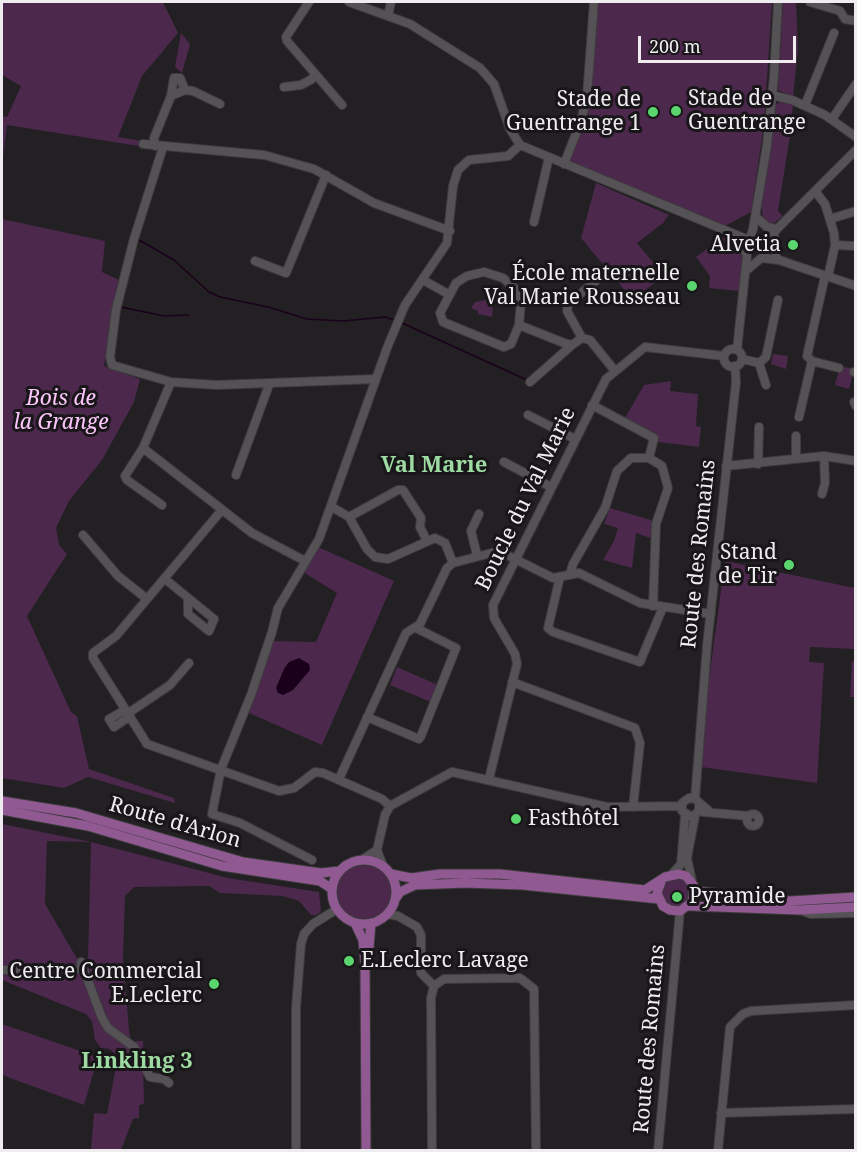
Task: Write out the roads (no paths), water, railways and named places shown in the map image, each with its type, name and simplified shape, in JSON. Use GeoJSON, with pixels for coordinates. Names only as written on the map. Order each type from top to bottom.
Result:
{"type":"FeatureCollection","features":[{"type":"Feature","properties":{"kind":"main road","name":"Route d'Arlon"},"geometry":{"type":"LineString","coordinates":[[2,801],[85,815],[243,862],[313,873],[339,871]]}},
{"type":"Feature","properties":{"kind":"main road","name":"Route d'Arlon"},"geometry":{"type":"LineString","coordinates":[[2,810],[88,826],[222,866],[320,881],[332,889]]}},
{"type":"Feature","properties":{"kind":"main road"},"geometry":{"type":"LineString","coordinates":[[366,1150],[363,940],[355,923],[337,909],[332,889],[339,871],[351,862],[363,859],[383,866],[392,874],[411,878],[440,874],[500,874],[634,890],[645,890],[672,874],[679,874],[692,881],[695,891],[685,908]]}},
{"type":"Feature","properties":{"kind":"main road"},"geometry":{"type":"LineString","coordinates":[[392,874],[396,886],[396,898]]}},
{"type":"Feature","properties":{"kind":"main road"},"geometry":{"type":"LineString","coordinates":[[659,899],[661,882]]}},
{"type":"Feature","properties":{"kind":"main road"},"geometry":{"type":"LineString","coordinates":[[355,923],[371,923],[389,911],[400,892],[415,885],[474,883],[522,885],[659,899],[670,910],[685,908],[799,910],[855,906]]}},
{"type":"Feature","properties":{"kind":"main road"},"geometry":{"type":"LineString","coordinates":[[695,891],[790,901],[855,897]]}},
{"type":"Feature","properties":{"kind":"main road"},"geometry":{"type":"LineString","coordinates":[[371,923],[368,931],[371,962],[372,1150]]}},
{"type":"Feature","properties":{"kind":"street"},"geometry":{"type":"LineString","coordinates":[[309,2],[286,37],[342,105]]}},
{"type":"Feature","properties":{"kind":"street"},"geometry":{"type":"LineString","coordinates":[[349,2],[388,16],[431,36],[480,68],[494,84],[510,129],[519,145],[764,245]]}},
{"type":"Feature","properties":{"kind":"street"},"geometry":{"type":"LineString","coordinates":[[388,16],[391,2]]}},
{"type":"Feature","properties":{"kind":"street"},"geometry":{"type":"LineString","coordinates":[[564,164],[581,121],[586,96],[594,2]]}},
{"type":"Feature","properties":{"kind":"street"},"geometry":{"type":"LineString","coordinates":[[759,363],[742,359],[737,350],[747,254],[756,214],[772,95],[778,2]]}},
{"type":"Feature","properties":{"kind":"street"},"geometry":{"type":"LineString","coordinates":[[810,2],[840,11],[845,19],[855,21]]}},
{"type":"Feature","properties":{"kind":"street"},"geometry":{"type":"LineString","coordinates":[[805,105],[834,33]]}},
{"type":"Feature","properties":{"kind":"street"},"geometry":{"type":"LineString","coordinates":[[284,87],[302,86],[315,74]]}},
{"type":"Feature","properties":{"kind":"street"},"geometry":{"type":"LineString","coordinates":[[185,90],[178,76],[174,78],[171,96],[154,138],[159,146],[116,310],[110,361],[130,372],[171,382],[269,385],[376,379]]}},
{"type":"Feature","properties":{"kind":"street"},"geometry":{"type":"LineString","coordinates":[[832,119],[855,84]]}},
{"type":"Feature","properties":{"kind":"street"},"geometry":{"type":"LineString","coordinates":[[171,96],[185,90],[197,92],[220,104]]}},
{"type":"Feature","properties":{"kind":"street"},"geometry":{"type":"LineString","coordinates":[[772,95],[805,105],[832,119],[855,137]]}},
{"type":"Feature","properties":{"kind":"street"},"geometry":{"type":"LineString","coordinates":[[143,144],[264,155],[326,175],[374,202],[450,231]]}},
{"type":"Feature","properties":{"kind":"street"},"geometry":{"type":"LineString","coordinates":[[312,860],[240,823],[212,814],[221,769],[255,685],[278,608],[319,539],[332,507],[376,379],[405,305],[440,256],[450,231],[453,186],[458,170],[469,160],[508,156],[519,145]]}},
{"type":"Feature","properties":{"kind":"street"},"geometry":{"type":"LineString","coordinates":[[747,270],[759,259],[764,245],[776,231],[855,150]]}},
{"type":"Feature","properties":{"kind":"street"},"geometry":{"type":"LineString","coordinates":[[534,222],[549,157]]}},
{"type":"Feature","properties":{"kind":"street"},"geometry":{"type":"LineString","coordinates":[[255,261],[286,273],[326,175]]}},
{"type":"Feature","properties":{"kind":"street"},"geometry":{"type":"LineString","coordinates":[[815,191],[825,204],[835,245],[807,356],[812,361],[839,368]]}},
{"type":"Feature","properties":{"kind":"street"},"geometry":{"type":"LineString","coordinates":[[830,219],[855,211]]}},
{"type":"Feature","properties":{"kind":"street"},"geometry":{"type":"LineString","coordinates":[[756,214],[767,227],[776,231]]}},
{"type":"Feature","properties":{"kind":"street"},"geometry":{"type":"LineString","coordinates":[[756,214],[764,245],[777,259]]}},
{"type":"Feature","properties":{"kind":"street"},"geometry":{"type":"LineString","coordinates":[[776,231],[777,259]]}},
{"type":"Feature","properties":{"kind":"street"},"geometry":{"type":"LineString","coordinates":[[735,235],[747,254],[759,259],[777,259],[855,286]]}},
{"type":"Feature","properties":{"kind":"street"},"geometry":{"type":"LineString","coordinates":[[835,245],[855,246]]}},
{"type":"Feature","properties":{"kind":"street"},"geometry":{"type":"LineString","coordinates":[[473,274],[493,274],[503,278],[514,288],[521,301],[519,325],[511,344],[504,347],[443,322],[440,313],[448,294],[456,283],[473,274]]}},
{"type":"Feature","properties":{"kind":"street"},"geometry":{"type":"LineString","coordinates":[[603,274],[568,304],[567,311],[582,338],[590,340],[615,371]]}},
{"type":"Feature","properties":{"kind":"street"},"geometry":{"type":"LineString","coordinates":[[423,280],[448,294]]}},
{"type":"Feature","properties":{"kind":"street"},"geometry":{"type":"LineString","coordinates":[[759,363],[766,357],[778,300]]}},
{"type":"Feature","properties":{"kind":"street"},"geometry":{"type":"LineString","coordinates":[[519,325],[572,345]]}},
{"type":"Feature","properties":{"kind":"street"},"geometry":{"type":"LineString","coordinates":[[530,382],[582,338]]}},
{"type":"Feature","properties":{"kind":"street","name":"Boucle du Val Marie"},"geometry":{"type":"LineString","coordinates":[[489,779],[517,664],[515,654],[494,618],[493,604],[606,379],[645,347],[724,356]]}},
{"type":"Feature","properties":{"kind":"street"},"geometry":{"type":"LineString","coordinates":[[737,350],[729,349],[724,356],[727,364],[735,366],[742,359]]}},
{"type":"Feature","properties":{"kind":"street"},"geometry":{"type":"LineString","coordinates":[[799,417],[812,361]]}},
{"type":"Feature","properties":{"kind":"street"},"geometry":{"type":"LineString","coordinates":[[759,363],[766,385]]}},
{"type":"Feature","properties":{"kind":"street","name":"Route des Romains"},"geometry":{"type":"LineString","coordinates":[[692,881],[687,858],[696,815],[698,746],[736,382],[735,366]]}},
{"type":"Feature","properties":{"kind":"street"},"geometry":{"type":"LineString","coordinates":[[162,505],[127,480],[125,476],[143,448],[171,382]]}},
{"type":"Feature","properties":{"kind":"street"},"geometry":{"type":"LineString","coordinates":[[236,475],[269,385]]}},
{"type":"Feature","properties":{"kind":"street"},"geometry":{"type":"LineString","coordinates":[[592,405],[654,438],[649,458]]}},
{"type":"Feature","properties":{"kind":"street"},"geometry":{"type":"LineString","coordinates":[[528,415],[575,439]]}},
{"type":"Feature","properties":{"kind":"street"},"geometry":{"type":"LineString","coordinates":[[758,464],[759,427]]}},
{"type":"Feature","properties":{"kind":"street"},"geometry":{"type":"LineString","coordinates":[[796,436],[796,457]]}},
{"type":"Feature","properties":{"kind":"street"},"geometry":{"type":"LineString","coordinates":[[143,448],[252,533],[305,561]]}},
{"type":"Feature","properties":{"kind":"street"},"geometry":{"type":"LineString","coordinates":[[726,466],[758,464],[796,457],[824,456],[836,452],[855,461]]}},
{"type":"Feature","properties":{"kind":"street"},"geometry":{"type":"LineString","coordinates":[[822,494],[825,483],[824,456]]}},
{"type":"Feature","properties":{"kind":"street"},"geometry":{"type":"LineString","coordinates":[[570,574],[573,564],[605,508],[617,471],[632,458],[649,458],[662,466],[668,488],[656,524],[653,606]]}},
{"type":"Feature","properties":{"kind":"street"},"geometry":{"type":"LineString","coordinates":[[504,462],[551,487]]}},
{"type":"Feature","properties":{"kind":"street"},"geometry":{"type":"LineString","coordinates":[[349,517],[398,490],[403,490],[421,518],[420,527],[427,541]]}},
{"type":"Feature","properties":{"kind":"street"},"geometry":{"type":"LineString","coordinates":[[332,507],[349,517],[367,549],[375,557],[388,559],[435,538],[445,543],[453,563]]}},
{"type":"Feature","properties":{"kind":"street"},"geometry":{"type":"LineString","coordinates":[[221,511],[111,642],[92,656],[147,744],[209,768],[221,769],[279,791],[294,788],[315,772],[339,779],[382,799],[390,806]]}},
{"type":"Feature","properties":{"kind":"street"},"geometry":{"type":"LineString","coordinates":[[477,555],[471,531],[479,514]]}},
{"type":"Feature","properties":{"kind":"street"},"geometry":{"type":"LineString","coordinates":[[83,535],[118,576],[147,599]]}},
{"type":"Feature","properties":{"kind":"street"},"geometry":{"type":"LineString","coordinates":[[339,779],[406,633],[420,624],[447,568],[453,563],[477,555],[500,551],[553,578],[570,574],[587,575],[640,603],[711,614]]}},
{"type":"Feature","properties":{"kind":"street"},"geometry":{"type":"LineString","coordinates":[[560,577],[548,627],[553,632],[640,662],[663,607]]}},
{"type":"Feature","properties":{"kind":"street"},"geometry":{"type":"LineString","coordinates":[[165,579],[188,599]]}},
{"type":"Feature","properties":{"kind":"street"},"geometry":{"type":"LineString","coordinates":[[367,717],[419,739],[421,736],[456,648],[416,628]]}},
{"type":"Feature","properties":{"kind":"street"},"geometry":{"type":"LineString","coordinates":[[127,713],[170,685],[189,663]]}},
{"type":"Feature","properties":{"kind":"street"},"geometry":{"type":"LineString","coordinates":[[512,682],[635,728],[640,743],[633,807]]}},
{"type":"Feature","properties":{"kind":"street","name":"Route des Romains"},"geometry":{"type":"LineString","coordinates":[[683,802],[698,746]]}},
{"type":"Feature","properties":{"kind":"street"},"geometry":{"type":"LineString","coordinates":[[383,866],[377,850],[385,815],[390,806],[452,772],[586,804],[633,807],[697,802],[708,810],[749,816]]}},
{"type":"Feature","properties":{"kind":"street"},"geometry":{"type":"LineString","coordinates":[[672,874],[678,869],[682,857],[686,816],[683,802]]}},
{"type":"Feature","properties":{"kind":"street"},"geometry":{"type":"LineString","coordinates":[[686,816],[708,810]]}},
{"type":"Feature","properties":{"kind":"street"},"geometry":{"type":"LineString","coordinates":[[363,859],[377,850]]}},
{"type":"Feature","properties":{"kind":"street","name":"Route des Romains"},"geometry":{"type":"LineString","coordinates":[[658,1150],[677,931],[685,908]]}},
{"type":"Feature","properties":{"kind":"street"},"geometry":{"type":"LineString","coordinates":[[296,1150],[296,1008],[301,944],[304,934],[313,924],[337,909]]}},
{"type":"Feature","properties":{"kind":"street","name":"Route des Romains"},"geometry":{"type":"LineString","coordinates":[[670,910],[677,931]]}},
{"type":"Feature","properties":{"kind":"street"},"geometry":{"type":"LineString","coordinates":[[799,910],[811,915],[855,913]]}},
{"type":"Feature","properties":{"kind":"street"},"geometry":{"type":"LineString","coordinates":[[389,911],[417,927],[421,935],[421,973],[434,986]]}},
{"type":"Feature","properties":{"kind":"street"},"geometry":{"type":"LineString","coordinates":[[2,970],[82,965],[108,1028],[134,1047],[150,1077],[164,1079],[169,1083]]}},
{"type":"Feature","properties":{"kind":"street"},"geometry":{"type":"LineString","coordinates":[[432,1150],[431,998],[434,986],[444,979],[520,978],[534,989],[536,1150]]}},
{"type":"Feature","properties":{"kind":"street"},"geometry":{"type":"LineString","coordinates":[[718,1150],[730,1027],[743,1014],[751,1011],[855,1005]]}},
{"type":"Feature","properties":{"kind":"street"},"geometry":{"type":"LineString","coordinates":[[721,1113],[855,1109]]}},
{"type":"Feature","properties":{"kind":"waterway"},"geometry":{"type":"LineString","coordinates":[[139,240],[174,260],[209,292],[220,297],[268,307],[307,319],[343,321],[385,317],[394,320]]}},
{"type":"Feature","properties":{"kind":"waterway"},"geometry":{"type":"LineString","coordinates":[[121,307],[164,316],[189,315]]}},
{"type":"Feature","properties":{"kind":"waterway"},"geometry":{"type":"LineString","coordinates":[[402,323],[527,380]]}},
{"type":"Feature","properties":{"kind":"place","name":"Stade de Guentrange"},"geometry":{"type":"Point","coordinates":[676,111]}},
{"type":"Feature","properties":{"kind":"place","name":"Stade de Guentrange 1"},"geometry":{"type":"Point","coordinates":[653,112]}},
{"type":"Feature","properties":{"kind":"place","name":"Alvetia"},"geometry":{"type":"Point","coordinates":[793,245]}},
{"type":"Feature","properties":{"kind":"place","name":"École maternelle Val Marie Rousseau"},"geometry":{"type":"Point","coordinates":[692,286]}},
{"type":"Feature","properties":{"kind":"place","name":"Stand de Tir"},"geometry":{"type":"Point","coordinates":[789,565]}},
{"type":"Feature","properties":{"kind":"place","name":"Fasthôtel"},"geometry":{"type":"Point","coordinates":[516,819]}},
{"type":"Feature","properties":{"kind":"place","name":"Pyramide"},"geometry":{"type":"Point","coordinates":[677,897]}},
{"type":"Feature","properties":{"kind":"place","name":"E.Leclerc Lavage"},"geometry":{"type":"Point","coordinates":[349,961]}},
{"type":"Feature","properties":{"kind":"place","name":"Centre Commercial E.Leclerc"},"geometry":{"type":"Point","coordinates":[214,984]}},
{"type":"Feature","properties":{"kind":"district","name":"Val Marie"},"geometry":{"type":"Point","coordinates":[434,466]}},
{"type":"Feature","properties":{"kind":"district","name":"Linkling 3"},"geometry":{"type":"Point","coordinates":[137,1062]}},
{"type":"Feature","properties":{"kind":"park label","name":"Bois de la Grange"},"geometry":{"type":"Point","coordinates":[61,411]}}]}
